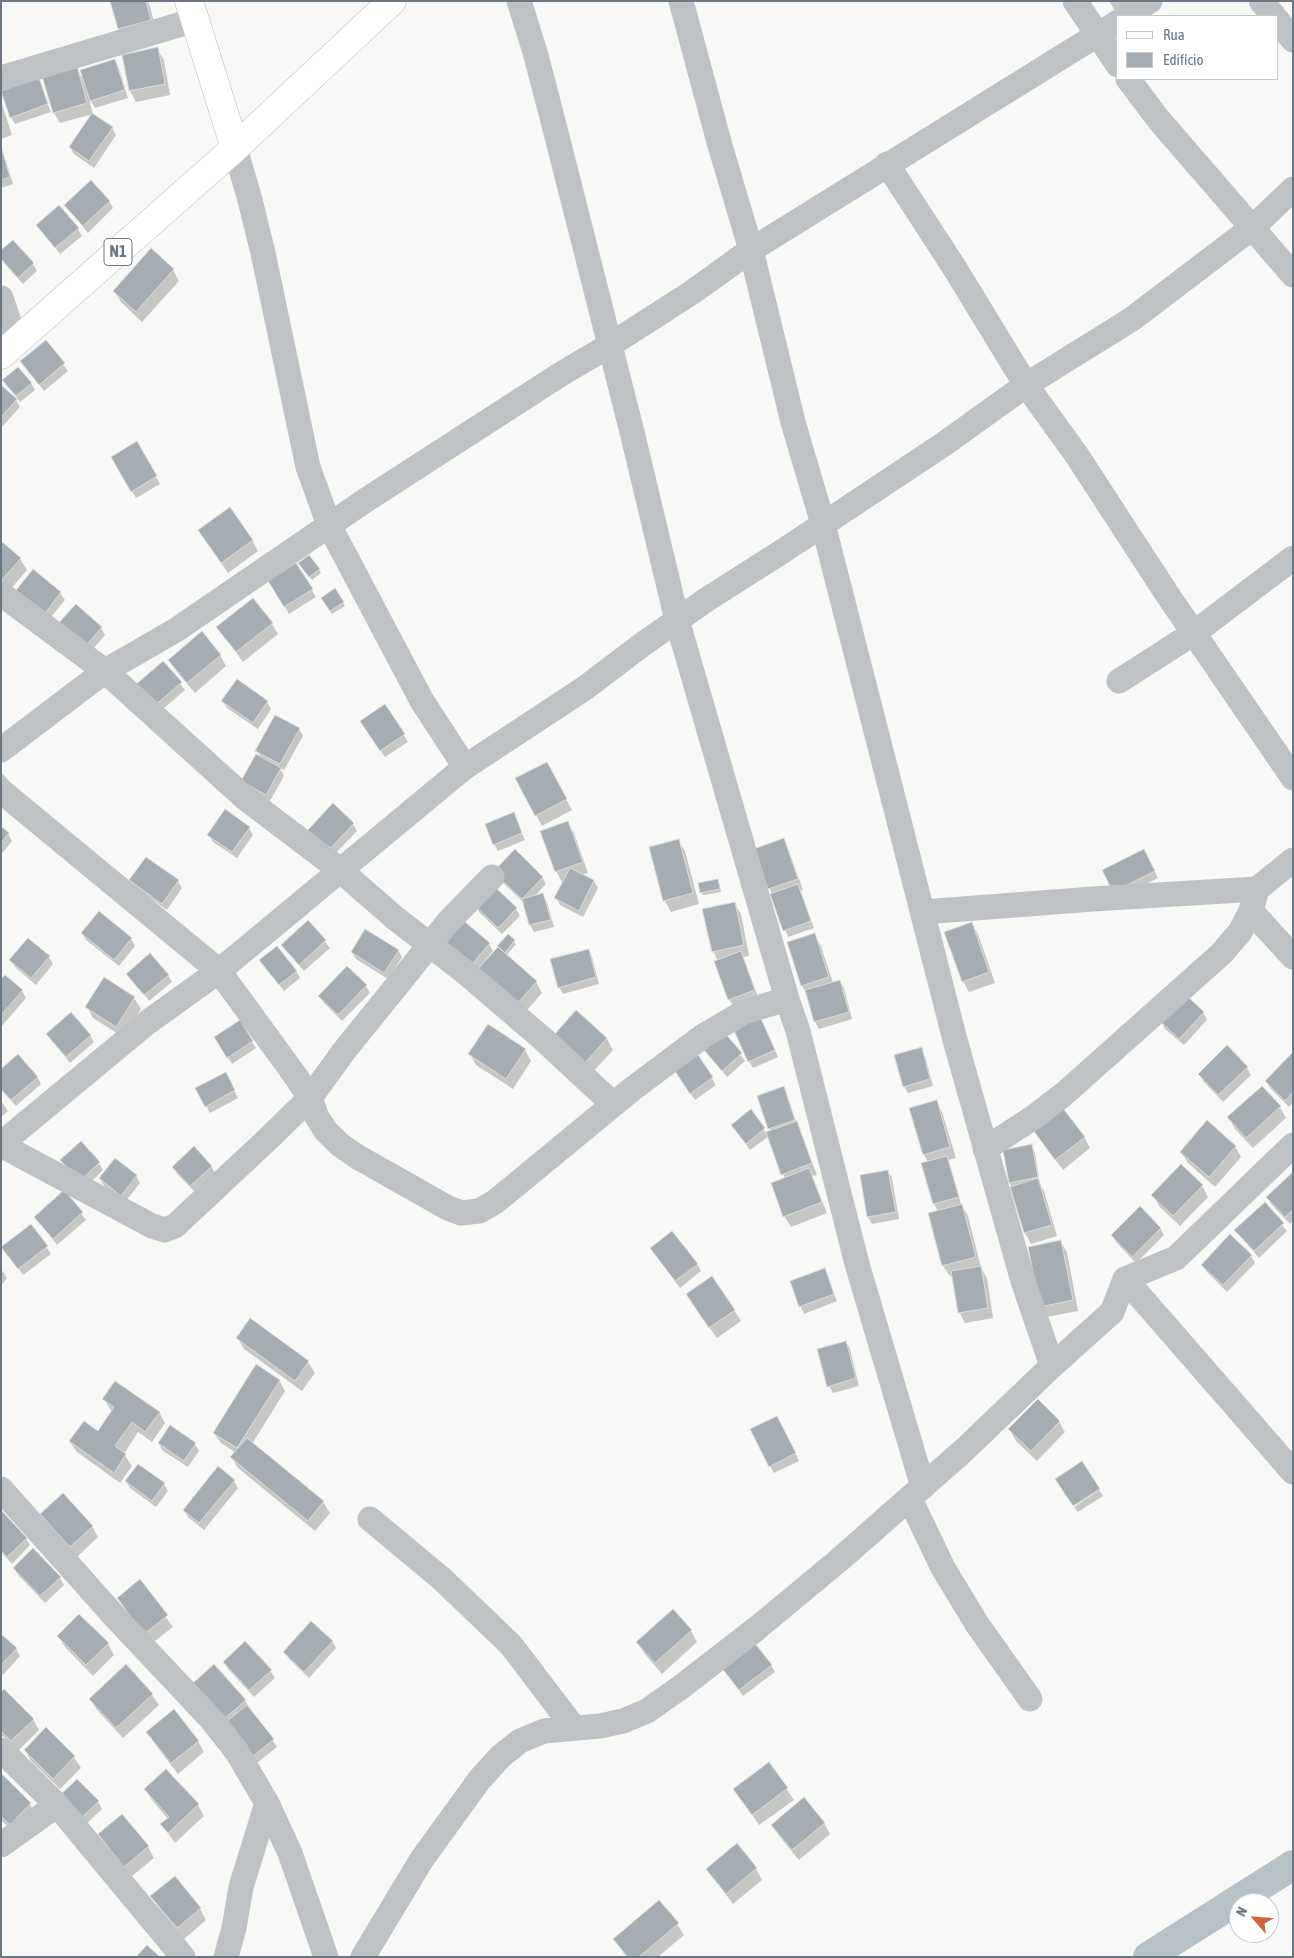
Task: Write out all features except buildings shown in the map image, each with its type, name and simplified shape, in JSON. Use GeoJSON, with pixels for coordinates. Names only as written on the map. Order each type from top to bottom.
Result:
{"type":"FeatureCollection","features":[{"type":"Feature","properties":{"kind":"main road","name":"N1"},"geometry":{"type":"LineString","coordinates":[[9,349],[235,148],[392,1]]}},
{"type":"Feature","properties":{"kind":"main road"},"geometry":{"type":"LineString","coordinates":[[192,10],[235,148]]}},
{"type":"Feature","properties":{"kind":"street"},"geometry":{"type":"LineString","coordinates":[[518,1],[551,113],[632,432],[677,620],[787,999],[798,1031],[917,1493],[943,1568],[977,1624],[1030,1700]]}},
{"type":"Feature","properties":{"kind":"street"},"geometry":{"type":"LineString","coordinates":[[681,1],[751,250],[794,422],[823,524],[924,912],[930,950],[985,1149],[1024,1281],[1052,1366]]}},
{"type":"Feature","properties":{"kind":"street"},"geometry":{"type":"LineString","coordinates":[[1075,1],[1116,62]]}},
{"type":"Feature","properties":{"kind":"street"},"geometry":{"type":"LineString","coordinates":[[1128,15],[1150,1]]}},
{"type":"Feature","properties":{"kind":"street"},"geometry":{"type":"LineString","coordinates":[[1262,1],[1273,15]]}},
{"type":"Feature","properties":{"kind":"street"},"geometry":{"type":"LineString","coordinates":[[1,78],[192,10]]}},
{"type":"Feature","properties":{"kind":"street"},"geometry":{"type":"LineString","coordinates":[[1,750],[105,671],[176,630],[329,525],[553,379],[691,293],[751,250],[829,203],[887,164],[1116,23]]}},
{"type":"Feature","properties":{"kind":"street"},"geometry":{"type":"LineString","coordinates":[[1279,23],[1293,40]]}},
{"type":"Feature","properties":{"kind":"street"},"geometry":{"type":"LineString","coordinates":[[1129,80],[1159,120],[1293,275]]}},
{"type":"Feature","properties":{"kind":"street"},"geometry":{"type":"LineString","coordinates":[[235,148],[263,253],[308,467],[329,525],[422,701],[464,767]]}},
{"type":"Feature","properties":{"kind":"street"},"geometry":{"type":"LineString","coordinates":[[887,164],[954,267],[1026,385],[1076,454],[1194,633],[1293,778]]}},
{"type":"Feature","properties":{"kind":"street"},"geometry":{"type":"LineString","coordinates":[[492,877],[461,908],[430,945],[344,1051],[310,1098],[175,1226],[165,1230],[152,1226],[1,1144],[148,1022],[219,971],[464,767],[585,688],[677,620],[944,444],[1026,385],[1132,319],[1253,228],[1293,189]]}},
{"type":"Feature","properties":{"kind":"street"},"geometry":{"type":"LineString","coordinates":[[1,298],[9,349]]}},
{"type":"Feature","properties":{"kind":"street"},"geometry":{"type":"LineString","coordinates":[[1119,681],[1194,633],[1293,558]]}},
{"type":"Feature","properties":{"kind":"street"},"geometry":{"type":"LineString","coordinates":[[1,594],[105,671],[245,798],[340,870],[465,972],[543,1039],[613,1104]]}},
{"type":"Feature","properties":{"kind":"street"},"geometry":{"type":"LineString","coordinates":[[1,791],[219,971],[310,1098],[317,1117],[326,1131],[339,1144],[356,1156],[431,1199],[461,1213],[479,1211],[495,1202],[613,1104],[704,1036],[744,1012],[787,999]]}},
{"type":"Feature","properties":{"kind":"street"},"geometry":{"type":"LineString","coordinates":[[985,1149],[1034,1117],[1103,1061],[1221,954],[1240,932],[1254,900],[1293,860]]}},
{"type":"Feature","properties":{"kind":"street"},"geometry":{"type":"LineString","coordinates":[[924,912],[1093,899],[1254,900]]}},
{"type":"Feature","properties":{"kind":"street"},"geometry":{"type":"LineString","coordinates":[[1254,900],[1293,957]]}},
{"type":"Feature","properties":{"kind":"street"},"geometry":{"type":"LineString","coordinates":[[363,1957],[422,1859],[480,1779],[501,1756],[520,1741],[544,1731],[600,1726],[623,1721],[647,1711],[681,1688],[763,1623],[917,1493],[1112,1312],[1125,1278],[1176,1258],[1293,1145]]}},
{"type":"Feature","properties":{"kind":"street"},"geometry":{"type":"LineString","coordinates":[[1125,1278],[1293,1472]]}},
{"type":"Feature","properties":{"kind":"street"},"geometry":{"type":"LineString","coordinates":[[1,1489],[116,1618],[212,1720],[237,1752],[267,1803],[293,1861],[326,1957]]}},
{"type":"Feature","properties":{"kind":"street"},"geometry":{"type":"LineString","coordinates":[[370,1519],[442,1579],[511,1645],[574,1728]]}},
{"type":"Feature","properties":{"kind":"street"},"geometry":{"type":"LineString","coordinates":[[1,1750],[57,1805],[183,1957]]}},
{"type":"Feature","properties":{"kind":"street"},"geometry":{"type":"LineString","coordinates":[[226,1957],[234,1928],[241,1887],[267,1803]]}},
{"type":"Feature","properties":{"kind":"street"},"geometry":{"type":"LineString","coordinates":[[1,1845],[57,1805]]}},
{"type":"Feature","properties":{"kind":"waterway"},"geometry":{"type":"LineString","coordinates":[[1148,1957],[1293,1865]]}}]}
